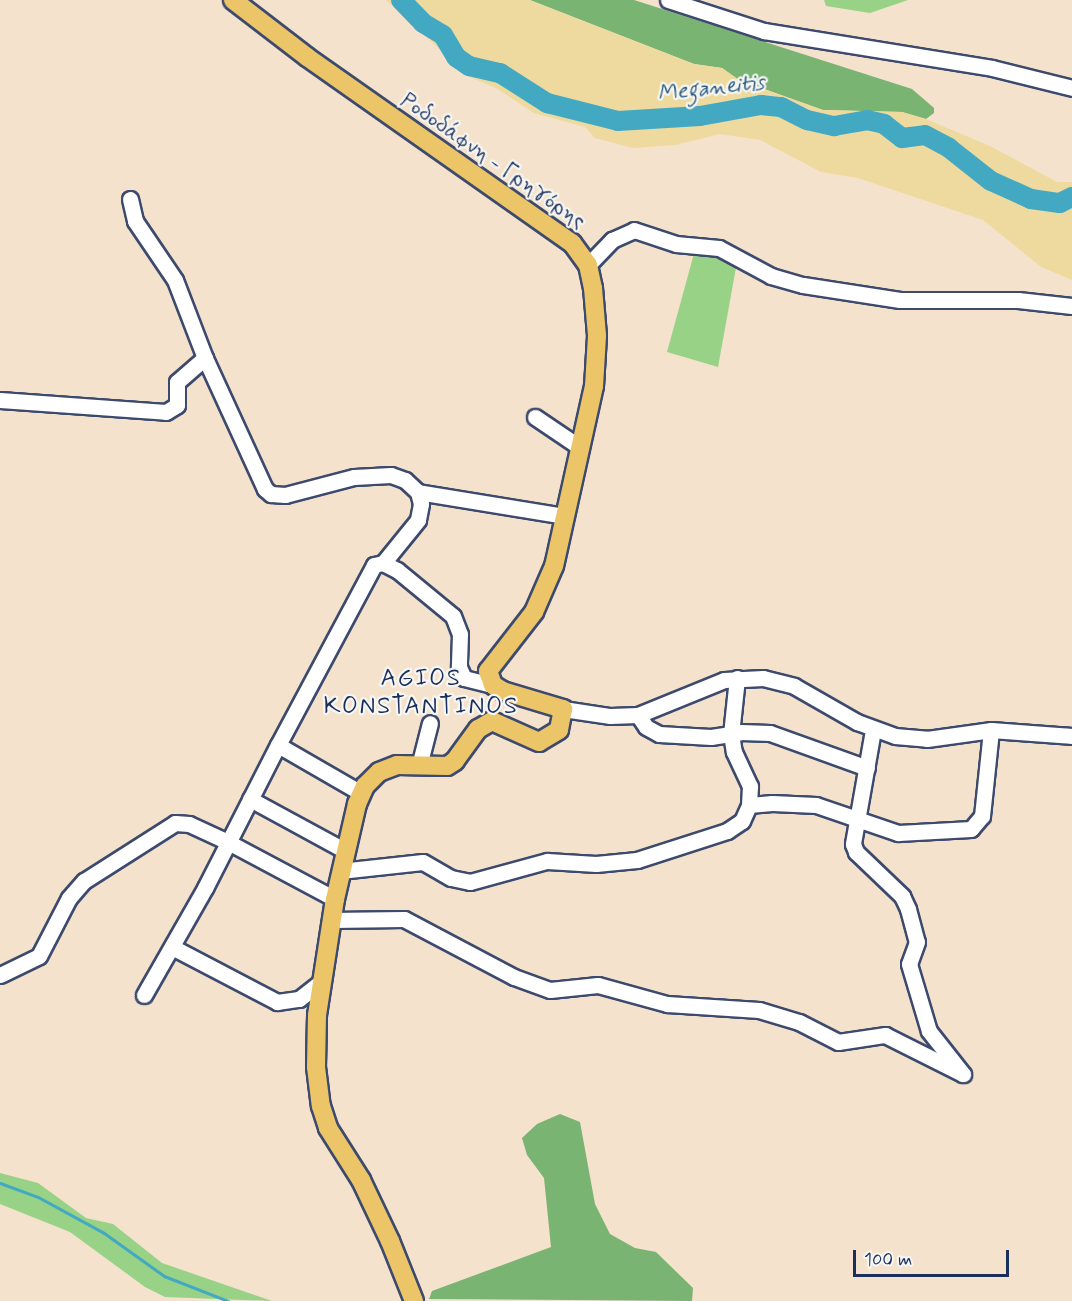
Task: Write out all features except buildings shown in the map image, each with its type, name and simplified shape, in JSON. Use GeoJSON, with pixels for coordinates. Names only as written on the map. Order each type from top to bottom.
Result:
{"type":"FeatureCollection","features":[{"type":"Feature","properties":{"kind":"main road","name":"Ροδοδάφνη - Γρηγόρης"},"geometry":{"type":"LineString","coordinates":[[233,0],[316,64],[572,243],[588,265]]}},
{"type":"Feature","properties":{"kind":"main road"},"geometry":{"type":"LineString","coordinates":[[414,1301],[390,1241],[361,1180],[328,1128],[321,1106],[316,1044],[321,982],[344,850],[362,792],[386,768],[441,767],[455,761],[478,729],[492,721],[499,721],[531,740],[547,740],[559,730],[563,708],[520,698],[493,685],[488,671],[493,662],[524,627],[545,589],[581,448],[597,360],[588,265]]}},
{"type":"Feature","properties":{"kind":"street"},"geometry":{"type":"LineString","coordinates":[[668,0],[764,31],[992,68],[1072,88]]}},
{"type":"Feature","properties":{"kind":"street"},"geometry":{"type":"LineString","coordinates":[[130,199],[135,221],[175,280],[205,358],[259,478],[271,494],[299,494],[324,483],[367,475],[405,480],[418,492],[421,504],[418,520],[383,563],[369,570],[228,842],[144,995]]}},
{"type":"Feature","properties":{"kind":"street"},"geometry":{"type":"LineString","coordinates":[[588,265],[612,240],[634,230],[676,244],[719,248],[771,276],[803,285],[900,300],[1018,300],[1072,306]]}},
{"type":"Feature","properties":{"kind":"street"},"geometry":{"type":"LineString","coordinates":[[0,400],[166,412],[177,405],[177,382],[205,358]]}},
{"type":"Feature","properties":{"kind":"street"},"geometry":{"type":"LineString","coordinates":[[536,417],[581,448]]}},
{"type":"Feature","properties":{"kind":"street"},"geometry":{"type":"LineString","coordinates":[[418,492],[564,516]]}},
{"type":"Feature","properties":{"kind":"street"},"geometry":{"type":"LineString","coordinates":[[383,563],[453,616],[460,634],[459,667],[464,678],[493,685]]}},
{"type":"Feature","properties":{"kind":"street"},"geometry":{"type":"LineString","coordinates":[[340,871],[423,862],[451,878],[470,882],[547,861],[596,864],[637,860],[727,831],[742,821],[749,805],[750,786],[734,752],[731,735],[737,678]]}},
{"type":"Feature","properties":{"kind":"street"},"geometry":{"type":"LineString","coordinates":[[563,708],[610,716],[638,715],[737,678],[763,678],[794,686],[873,730],[927,739],[991,730],[1072,736]]}},
{"type":"Feature","properties":{"kind":"street"},"geometry":{"type":"LineString","coordinates":[[638,715],[646,727],[659,734],[731,735],[758,731],[777,734],[867,768]]}},
{"type":"Feature","properties":{"kind":"street"},"geometry":{"type":"LineString","coordinates":[[419,766],[430,723]]}},
{"type":"Feature","properties":{"kind":"street"},"geometry":{"type":"LineString","coordinates":[[332,920],[404,919],[514,977],[550,990],[598,985],[667,1004],[759,1010],[806,1025],[838,1042],[885,1035],[963,1074],[929,1031],[909,964],[917,942],[914,922],[902,896],[856,852],[853,843],[873,730]]}},
{"type":"Feature","properties":{"kind":"street"},"geometry":{"type":"LineString","coordinates":[[749,805],[805,803],[898,833],[975,827],[982,816],[991,730]]}},
{"type":"Feature","properties":{"kind":"street"},"geometry":{"type":"LineString","coordinates":[[278,745],[362,792]]}},
{"type":"Feature","properties":{"kind":"street"},"geometry":{"type":"LineString","coordinates":[[250,799],[344,850]]}},
{"type":"Feature","properties":{"kind":"street"},"geometry":{"type":"LineString","coordinates":[[0,975],[39,956],[69,898],[84,881],[168,825],[189,824],[228,842],[335,899]]}},
{"type":"Feature","properties":{"kind":"street"},"geometry":{"type":"LineString","coordinates":[[172,947],[277,1002],[299,999],[321,982]]}},
{"type":"Feature","properties":{"kind":"green space"},"geometry":{"type":"Polygon","coordinates":[[[530,0],[634,0],[912,89],[934,108],[934,113],[926,119],[902,112],[823,110],[739,80],[722,68],[694,64],[530,0]]]}},
{"type":"Feature","properties":{"kind":"green space"},"geometry":{"type":"Polygon","coordinates":[[[824,0],[908,0],[870,13],[826,6],[824,0]]]}},
{"type":"Feature","properties":{"kind":"green space"},"geometry":{"type":"Polygon","coordinates":[[[695,250],[737,262],[718,367],[667,352],[695,250]]]}},
{"type":"Feature","properties":{"kind":"green space"},"geometry":{"type":"Polygon","coordinates":[[[560,1114],[580,1122],[595,1204],[610,1234],[635,1248],[656,1252],[693,1288],[692,1301],[429,1299],[432,1291],[551,1247],[544,1178],[527,1155],[522,1138],[537,1124],[560,1114]]]}},
{"type":"Feature","properties":{"kind":"green space"},"geometry":{"type":"Polygon","coordinates":[[[0,1173],[38,1183],[86,1218],[113,1224],[162,1263],[272,1301],[165,1297],[145,1287],[70,1232],[0,1204],[0,1173]]]}},
{"type":"Feature","properties":{"kind":"sand"},"geometry":{"type":"Polygon","coordinates":[[[386,0],[529,0],[694,64],[722,68],[739,80],[823,110],[902,112],[926,119],[990,146],[1057,182],[1072,182],[1072,280],[1041,267],[983,220],[858,178],[821,172],[760,140],[720,134],[675,145],[633,148],[595,138],[585,127],[534,113],[496,88],[470,77],[386,0]]]}},
{"type":"Feature","properties":{"kind":"waterway","name":"Meganeitis"},"geometry":{"type":"LineString","coordinates":[[401,0],[423,23],[443,35],[456,57],[469,66],[500,73],[547,103],[618,121],[700,116],[761,105],[781,107],[807,120],[834,126],[867,120],[884,124],[902,138],[925,135],[949,148],[991,181],[1031,199],[1060,203],[1072,197]]}},
{"type":"Feature","properties":{"kind":"waterway"},"geometry":{"type":"LineString","coordinates":[[0,1183],[38,1197],[104,1233],[164,1276],[228,1301]]}},
{"type":"Feature","properties":{"kind":"district","name":"AGIOS KONSTANTINOS"},"geometry":{"type":"Point","coordinates":[421,693]}}]}
